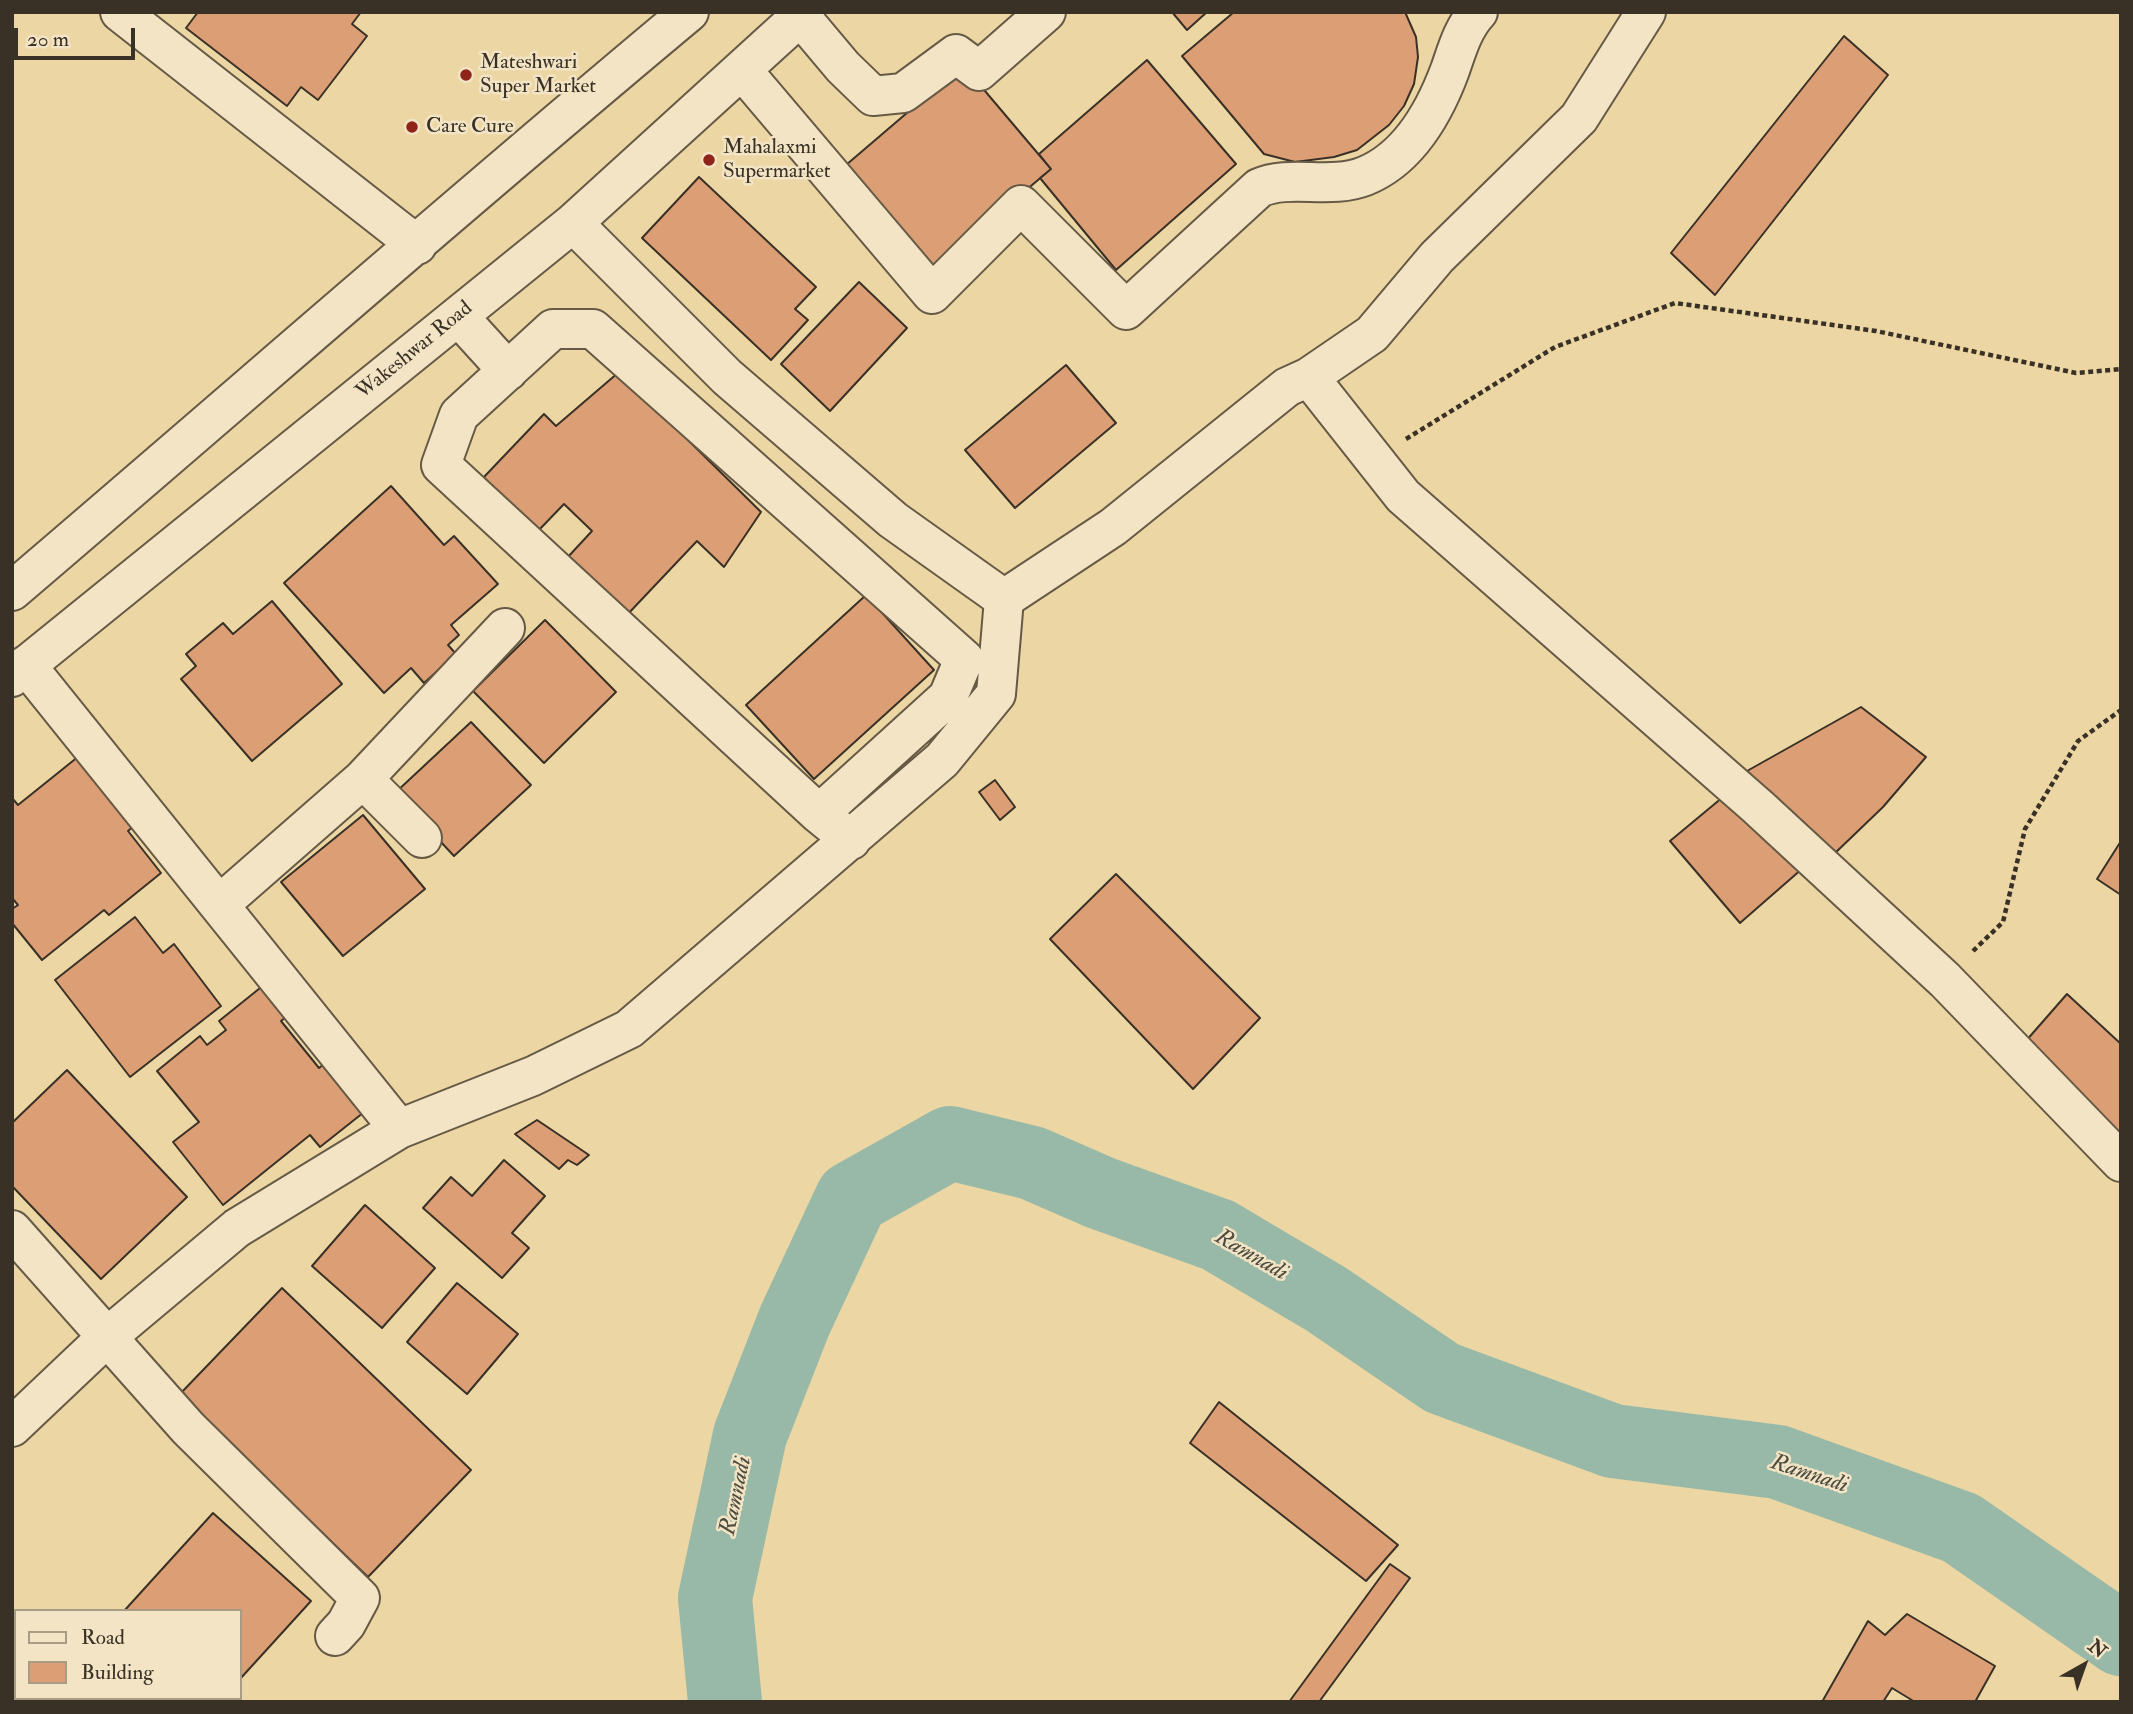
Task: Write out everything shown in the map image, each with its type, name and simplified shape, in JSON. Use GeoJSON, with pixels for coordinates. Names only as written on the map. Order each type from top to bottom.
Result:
{"type":"FeatureCollection","features":[{"type":"Feature","properties":{"kind":"street"},"geometry":{"type":"LineString","coordinates":[[120,12],[417,245]]}},
{"type":"Feature","properties":{"kind":"street"},"geometry":{"type":"LineString","coordinates":[[12,591],[417,245],[512,159],[689,12]]}},
{"type":"Feature","properties":{"kind":"street"},"geometry":{"type":"LineString","coordinates":[[803,14],[843,67],[873,96],[903,93],[956,54],[979,71],[1046,12]]}},
{"type":"Feature","properties":{"kind":"street"},"geometry":{"type":"LineString","coordinates":[[742,70],[932,294],[1021,205],[1126,310],[1259,188],[1273,181],[1335,183],[1363,177],[1387,164],[1409,145],[1431,112],[1465,31],[1478,12]]}},
{"type":"Feature","properties":{"kind":"street"},"geometry":{"type":"LineString","coordinates":[[1004,599],[1112,527],[1287,387],[1309,377],[1372,334],[1437,257],[1579,118],[1646,12]]}},
{"type":"Feature","properties":{"kind":"street","name":"Wakeshwar Road"},"geometry":{"type":"LineString","coordinates":[[19,671],[573,223],[803,14]]}},
{"type":"Feature","properties":{"kind":"street"},"geometry":{"type":"LineString","coordinates":[[573,223],[738,386],[893,520],[1004,599]]}},
{"type":"Feature","properties":{"kind":"street"},"geometry":{"type":"LineString","coordinates":[[458,317],[508,371]]}},
{"type":"Feature","properties":{"kind":"street"},"geometry":{"type":"LineString","coordinates":[[819,814],[948,697],[964,659],[593,329],[553,329],[459,415],[441,465],[819,814],[851,840]]}},
{"type":"Feature","properties":{"kind":"street"},"geometry":{"type":"LineString","coordinates":[[1309,377],[1403,496],[1758,807],[1945,980],[2121,1162]]}},
{"type":"Feature","properties":{"kind":"street"},"geometry":{"type":"LineString","coordinates":[[12,1427],[107,1337],[237,1228],[399,1129],[533,1076],[629,1029],[942,760],[996,694],[1004,599]]}},
{"type":"Feature","properties":{"kind":"street"},"geometry":{"type":"LineString","coordinates":[[219,905],[363,779],[506,628]]}},
{"type":"Feature","properties":{"kind":"street"},"geometry":{"type":"LineString","coordinates":[[19,671],[219,905],[399,1129]]}},
{"type":"Feature","properties":{"kind":"street"},"geometry":{"type":"LineString","coordinates":[[363,779],[422,838]]}},
{"type":"Feature","properties":{"kind":"street"},"geometry":{"type":"LineString","coordinates":[[12,1230],[188,1428],[360,1598],[346,1624],[335,1636]]}},
{"type":"Feature","properties":{"kind":"path"},"geometry":{"type":"LineString","coordinates":[[1374,460],[1460,403],[1555,347],[1675,303],[1863,328],[2076,373],[2121,369]]}},
{"type":"Feature","properties":{"kind":"path"},"geometry":{"type":"LineString","coordinates":[[1945,980],[2003,922],[2025,829],[2078,741],[2121,710]]}},
{"type":"Feature","properties":{"kind":"building"},"geometry":{"type":"Polygon","coordinates":[[[198,12],[361,12],[352,24],[367,36],[318,100],[301,87],[287,106],[186,28],[198,12]]]}},
{"type":"Feature","properties":{"kind":"building"},"geometry":{"type":"Polygon","coordinates":[[[1172,12],[1207,12],[1187,30],[1172,12]]]}},
{"type":"Feature","properties":{"kind":"building"},"geometry":{"type":"Polygon","coordinates":[[[1234,12],[1405,12],[1416,37],[1418,57],[1414,84],[1404,106],[1389,125],[1357,150],[1334,157],[1295,162],[1264,154],[1182,56],[1234,12]]]}},
{"type":"Feature","properties":{"kind":"building"},"geometry":{"type":"Polygon","coordinates":[[[1844,36],[1888,75],[1715,295],[1671,253],[1844,36]]]}},
{"type":"Feature","properties":{"kind":"building"},"geometry":{"type":"Polygon","coordinates":[[[1147,60],[1236,164],[1116,270],[1040,178],[1051,169],[1039,154],[1147,60]]]}},
{"type":"Feature","properties":{"kind":"building"},"geometry":{"type":"Polygon","coordinates":[[[963,65],[1051,169],[927,274],[839,171],[963,65]]]}},
{"type":"Feature","properties":{"kind":"building"},"geometry":{"type":"Polygon","coordinates":[[[699,177],[816,287],[795,309],[808,320],[771,360],[642,238],[699,177]]]}},
{"type":"Feature","properties":{"kind":"building"},"geometry":{"type":"Polygon","coordinates":[[[859,282],[907,328],[830,411],[781,364],[859,282]]]}},
{"type":"Feature","properties":{"kind":"building"},"geometry":{"type":"Polygon","coordinates":[[[1066,365],[1116,423],[1015,508],[965,450],[1066,365]]]}},
{"type":"Feature","properties":{"kind":"building"},"geometry":{"type":"Polygon","coordinates":[[[619,372],[761,512],[724,567],[697,541],[626,616],[567,558],[592,531],[564,504],[538,531],[483,478],[544,414],[556,426],[619,372]]]}},
{"type":"Feature","properties":{"kind":"building"},"geometry":{"type":"Polygon","coordinates":[[[391,486],[444,545],[454,536],[498,584],[451,625],[459,635],[448,645],[456,654],[424,683],[411,668],[384,693],[284,583],[391,486]]]}},
{"type":"Feature","properties":{"kind":"building"},"geometry":{"type":"Polygon","coordinates":[[[866,595],[934,670],[814,779],[746,705],[866,595]]]}},
{"type":"Feature","properties":{"kind":"building"},"geometry":{"type":"Polygon","coordinates":[[[272,601],[342,684],[252,761],[181,679],[196,666],[186,654],[223,623],[233,634],[272,601]]]}},
{"type":"Feature","properties":{"kind":"building"},"geometry":{"type":"Polygon","coordinates":[[[545,620],[616,692],[544,763],[473,691],[545,620]]]}},
{"type":"Feature","properties":{"kind":"building"},"geometry":{"type":"Polygon","coordinates":[[[1861,707],[1926,757],[1883,807],[1833,855],[1747,771],[1861,707]]]}},
{"type":"Feature","properties":{"kind":"building"},"geometry":{"type":"Polygon","coordinates":[[[471,722],[531,785],[454,856],[395,793],[471,722]]]}},
{"type":"Feature","properties":{"kind":"building"},"geometry":{"type":"Polygon","coordinates":[[[84,752],[135,825],[128,831],[161,873],[109,915],[104,910],[42,960],[12,923],[12,909],[18,905],[12,898],[12,798],[18,805],[84,752]]]}},
{"type":"Feature","properties":{"kind":"building"},"geometry":{"type":"Polygon","coordinates":[[[995,780],[1015,807],[1000,820],[979,792],[995,780]]]}},
{"type":"Feature","properties":{"kind":"building"},"geometry":{"type":"Polygon","coordinates":[[[1729,792],[1803,868],[1740,923],[1670,841],[1729,792]]]}},
{"type":"Feature","properties":{"kind":"building"},"geometry":{"type":"Polygon","coordinates":[[[363,815],[425,889],[343,956],[281,882],[363,815]]]}},
{"type":"Feature","properties":{"kind":"building"},"geometry":{"type":"Polygon","coordinates":[[[2121,841],[2121,895],[2097,879],[2121,841]]]}},
{"type":"Feature","properties":{"kind":"building"},"geometry":{"type":"Polygon","coordinates":[[[1116,874],[1260,1018],[1193,1089],[1050,939],[1116,874]]]}},
{"type":"Feature","properties":{"kind":"building"},"geometry":{"type":"Polygon","coordinates":[[[135,917],[163,953],[174,944],[221,1006],[130,1077],[55,980],[135,917]]]}},
{"type":"Feature","properties":{"kind":"building"},"geometry":{"type":"Polygon","coordinates":[[[270,980],[295,1010],[281,1021],[319,1068],[333,1057],[373,1105],[320,1147],[310,1135],[223,1205],[173,1142],[199,1122],[157,1071],[200,1036],[207,1045],[226,1030],[219,1021],[270,980]]]}},
{"type":"Feature","properties":{"kind":"building"},"geometry":{"type":"Polygon","coordinates":[[[2067,994],[2121,1044],[2121,1148],[2018,1050],[2067,994]]]}},
{"type":"Feature","properties":{"kind":"building"},"geometry":{"type":"Polygon","coordinates":[[[67,1070],[187,1197],[101,1279],[12,1186],[12,1123],[67,1070]]]}},
{"type":"Feature","properties":{"kind":"building"},"geometry":{"type":"Polygon","coordinates":[[[537,1120],[589,1155],[577,1165],[568,1160],[559,1169],[515,1134],[537,1120]]]}},
{"type":"Feature","properties":{"kind":"building"},"geometry":{"type":"Polygon","coordinates":[[[504,1160],[545,1196],[512,1233],[529,1248],[502,1278],[423,1208],[451,1177],[472,1196],[504,1160]]]}},
{"type":"Feature","properties":{"kind":"building"},"geometry":{"type":"Polygon","coordinates":[[[365,1205],[435,1268],[382,1328],[312,1266],[365,1205]]]}},
{"type":"Feature","properties":{"kind":"building"},"geometry":{"type":"Polygon","coordinates":[[[457,1283],[518,1334],[467,1394],[407,1342],[457,1283]]]}},
{"type":"Feature","properties":{"kind":"building"},"geometry":{"type":"Polygon","coordinates":[[[282,1288],[471,1470],[368,1577],[179,1395],[282,1288]]]}},
{"type":"Feature","properties":{"kind":"building"},"geometry":{"type":"Polygon","coordinates":[[[1219,1402],[1398,1545],[1366,1581],[1190,1443],[1219,1402]]]}},
{"type":"Feature","properties":{"kind":"building"},"geometry":{"type":"Polygon","coordinates":[[[213,1513],[311,1601],[242,1677],[242,1609],[126,1609],[213,1513]]]}},
{"type":"Feature","properties":{"kind":"building"},"geometry":{"type":"Polygon","coordinates":[[[1390,1564],[1410,1578],[1319,1702],[1289,1702],[1390,1564]]]}},
{"type":"Feature","properties":{"kind":"building"},"geometry":{"type":"Polygon","coordinates":[[[1907,1614],[1995,1666],[1975,1702],[1915,1702],[1892,1688],[1883,1702],[1822,1702],[1868,1621],[1885,1635],[1907,1614]]]}},
{"type":"Feature","properties":{"kind":"waterway","name":"Ramnadi"},"geometry":{"type":"LineString","coordinates":[[725,1702],[715,1598],[750,1435],[795,1320],[852,1198],[950,1143],[1032,1163],[1101,1193],[1218,1235],[1326,1299],[1442,1378],[1613,1441],[1778,1462],[1961,1528],[2121,1639]]}},
{"type":"Feature","properties":{"kind":"place","name":"Mateshwari Super Market"},"geometry":{"type":"Point","coordinates":[466,75]}},
{"type":"Feature","properties":{"kind":"place","name":"Care Cure"},"geometry":{"type":"Point","coordinates":[412,127]}},
{"type":"Feature","properties":{"kind":"place","name":"Mahalaxmi Supermarket"},"geometry":{"type":"Point","coordinates":[709,160]}}]}
